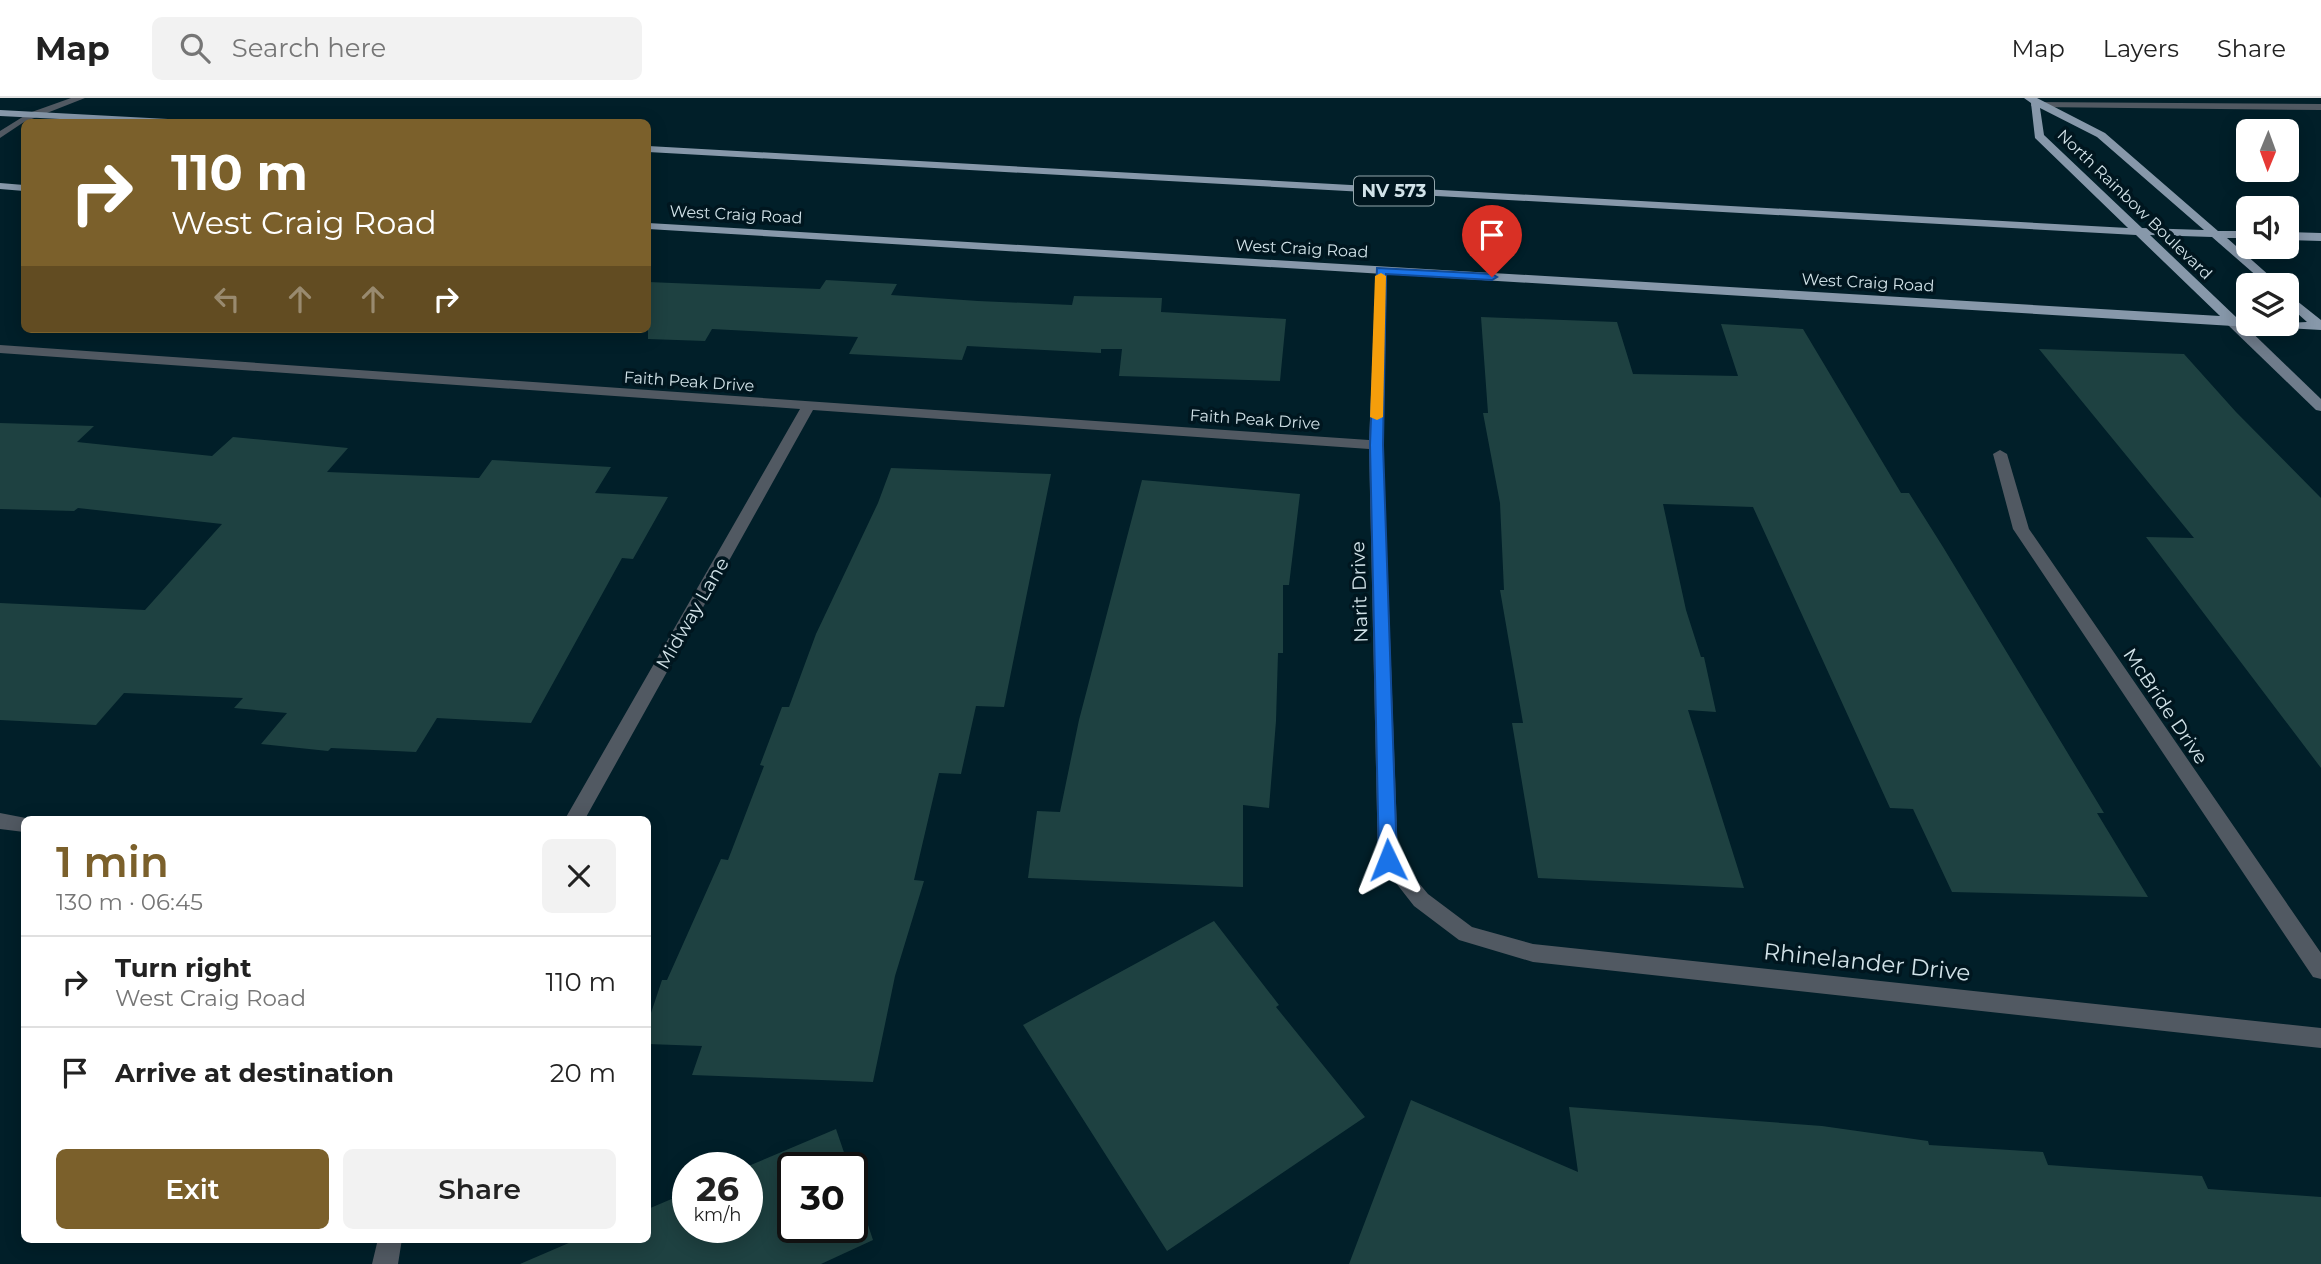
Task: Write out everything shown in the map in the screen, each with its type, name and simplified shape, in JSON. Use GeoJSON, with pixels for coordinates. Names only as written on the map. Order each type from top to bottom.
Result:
{"type":"FeatureCollection","features":[{"type":"Feature","properties":{"kind":"main road","name":"North Rainbow Boulevard"},"geometry":{"type":"LineString","coordinates":[[2032,101],[2039,136],[2321,407]]}},
{"type":"Feature","properties":{"kind":"main road","name":"North Rainbow Boulevard"},"geometry":{"type":"LineString","coordinates":[[2032,101],[2101,135],[2261,273]]}},
{"type":"Feature","properties":{"kind":"main road"},"geometry":{"type":"LineString","coordinates":[[0,113],[110,119]]}},
{"type":"Feature","properties":{"kind":"main road","name":"NV 573"},"geometry":{"type":"LineString","coordinates":[[651,149],[2140,233],[2236,235]]}},
{"type":"Feature","properties":{"kind":"main road"},"geometry":{"type":"LineString","coordinates":[[0,186],[21,188]]}},
{"type":"Feature","properties":{"kind":"main road","name":"West Craig Road"},"geometry":{"type":"LineString","coordinates":[[651,226],[2236,322]]}},
{"type":"Feature","properties":{"kind":"main road"},"geometry":{"type":"LineString","coordinates":[[2299,236],[2321,237]]}},
{"type":"Feature","properties":{"kind":"main road"},"geometry":{"type":"LineString","coordinates":[[2299,308],[2321,327]]}},
{"type":"Feature","properties":{"kind":"main road"},"geometry":{"type":"LineString","coordinates":[[2299,326],[2321,327]]}},
{"type":"Feature","properties":{"kind":"street"},"geometry":{"type":"LineString","coordinates":[[33,115],[38,98]]}},
{"type":"Feature","properties":{"kind":"street"},"geometry":{"type":"LineString","coordinates":[[26,119],[80,98]]}},
{"type":"Feature","properties":{"kind":"street"},"geometry":{"type":"LineString","coordinates":[[2032,101],[2321,107]]}},
{"type":"Feature","properties":{"kind":"street"},"geometry":{"type":"LineString","coordinates":[[0,135],[21,122]]}},
{"type":"Feature","properties":{"kind":"street","name":"Narit Drive"},"geometry":{"type":"LineString","coordinates":[[1381,270],[1376,445],[1388,860],[1421,900]]}},
{"type":"Feature","properties":{"kind":"street","name":"Faith Peak Drive"},"geometry":{"type":"LineString","coordinates":[[0,349],[1376,445]]}},
{"type":"Feature","properties":{"kind":"street","name":"Midway Lane"},"geometry":{"type":"LineString","coordinates":[[577,816],[808,407]]}},
{"type":"Feature","properties":{"kind":"street","name":"McBride Drive"},"geometry":{"type":"LineString","coordinates":[[2000,454],[2021,529],[2321,970]]}},
{"type":"Feature","properties":{"kind":"street"},"geometry":{"type":"LineString","coordinates":[[0,821],[21,824]]}},
{"type":"Feature","properties":{"kind":"street","name":"Rhinelander Drive"},"geometry":{"type":"LineString","coordinates":[[1421,900],[1466,934],[1533,953],[2321,1038]]}},
{"type":"Feature","properties":{"kind":"street"},"geometry":{"type":"LineString","coordinates":[[385,1264],[389,1243]]}},
{"type":"Feature","properties":{"kind":"building"},"geometry":{"type":"Polygon","coordinates":[[[826,280],[897,284],[891,295],[1072,305],[1074,296],[1162,298],[1161,312],[1286,319],[1280,381],[1119,376],[1122,349],[1101,349],[1101,353],[967,346],[962,360],[849,354],[858,337],[712,329],[705,341],[648,339],[648,333],[651,333],[651,282],[820,289],[826,280]]]}},
{"type":"Feature","properties":{"kind":"building"},"geometry":{"type":"Polygon","coordinates":[[[1481,317],[1617,322],[1633,374],[1738,376],[1721,324],[1803,329],[1901,493],[1909,493],[1943,547],[2104,813],[2097,813],[2148,897],[1952,892],[1913,809],[1890,808],[1753,507],[1663,504],[1686,610],[1701,657],[1704,657],[1716,712],[1688,710],[1744,888],[1538,878],[1512,723],[1523,723],[1500,590],[1504,590],[1500,503],[1483,413],[1488,413],[1481,317]]]}},
{"type":"Feature","properties":{"kind":"building"},"geometry":{"type":"Polygon","coordinates":[[[2039,349],[2184,354],[2236,412],[2321,498],[2321,768],[2146,537],[2194,538],[2039,349]]]}},
{"type":"Feature","properties":{"kind":"building"},"geometry":{"type":"Polygon","coordinates":[[[0,423],[94,426],[77,442],[212,456],[233,437],[348,448],[327,472],[479,478],[492,460],[611,467],[595,493],[668,497],[633,559],[622,558],[531,723],[437,718],[416,752],[331,748],[328,751],[261,744],[287,713],[234,708],[243,698],[124,693],[96,725],[0,720],[0,603],[145,610],[222,524],[78,508],[74,511],[0,509],[0,423]]]}},
{"type":"Feature","properties":{"kind":"building"},"geometry":{"type":"Polygon","coordinates":[[[891,468],[1051,474],[1004,707],[976,706],[961,774],[939,773],[914,880],[924,881],[895,976],[873,1082],[692,1075],[702,1046],[651,1044],[651,1013],[662,980],[667,980],[721,859],[728,860],[764,766],[760,765],[782,707],[789,707],[816,634],[878,503],[891,468]]]}},
{"type":"Feature","properties":{"kind":"building"},"geometry":{"type":"Polygon","coordinates":[[[1142,480],[1300,494],[1289,585],[1283,585],[1283,653],[1278,653],[1269,808],[1243,805],[1243,887],[1028,878],[1037,811],[1060,812],[1079,720],[1142,480]]]}},
{"type":"Feature","properties":{"kind":"building"},"geometry":{"type":"Polygon","coordinates":[[[1214,921],[1279,1005],[1276,1007],[1365,1117],[1167,1251],[1023,1025],[1214,921]]]}},
{"type":"Feature","properties":{"kind":"building"},"geometry":{"type":"Polygon","coordinates":[[[1411,1100],[1578,1172],[1569,1107],[1822,1126],[1928,1141],[1929,1145],[2043,1152],[2048,1165],[2202,1176],[2208,1189],[2321,1197],[2321,1264],[1349,1264],[1411,1100]]]}},
{"type":"Feature","properties":{"kind":"building"},"geometry":{"type":"Polygon","coordinates":[[[836,1129],[844,1152],[782,1152],[836,1129]]]}},
{"type":"Feature","properties":{"kind":"building"},"geometry":{"type":"Polygon","coordinates":[[[777,1154],[777,1243],[866,1243],[821,1264],[520,1264],[569,1243],[651,1243],[651,1208],[672,1199],[672,1243],[763,1243],[763,1160],[777,1154]]]}},
{"type":"Feature","properties":{"kind":"building"},"geometry":{"type":"Polygon","coordinates":[[[868,1225],[873,1240],[868,1242],[868,1225]]]}},
{"type":"Feature","properties":{"kind":"slow traffic"},"geometry":{"type":"LineString","coordinates":[[1377,417],[1381,276]]}},
{"type":"Feature","properties":{"kind":"route"},"geometry":{"type":"LineString","coordinates":[[1388,860],[1376,445],[1381,270],[1492,277]]}}]}
